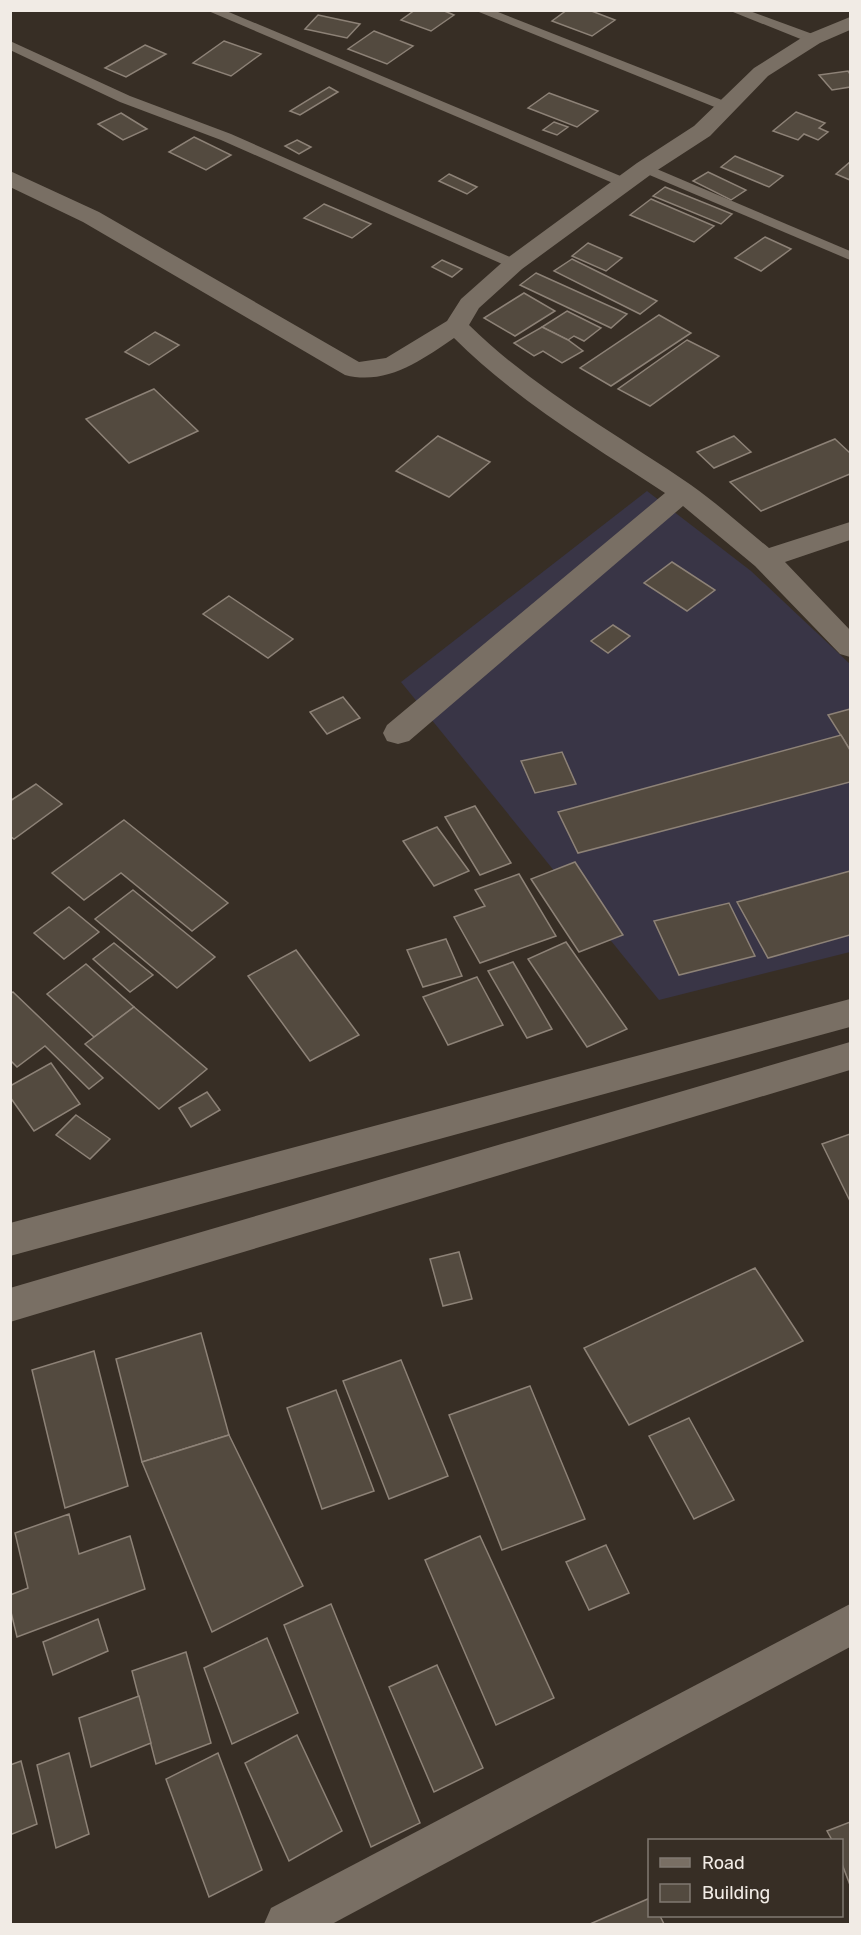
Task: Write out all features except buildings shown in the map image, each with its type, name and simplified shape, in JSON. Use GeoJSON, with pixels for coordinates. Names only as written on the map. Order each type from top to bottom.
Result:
{"type":"FeatureCollection","features":[{"type":"Feature","properties":{"kind":"street"},"geometry":{"type":"LineString","coordinates":[[14,183],[91,217],[354,370],[369,372],[387,368],[456,326],[470,304],[514,264],[635,175],[702,130],[760,72],[813,39],[850,23]]}},
{"type":"Feature","properties":{"kind":"street"},"geometry":{"type":"LineString","coordinates":[[456,326],[486,356],[549,405],[683,492],[765,559],[850,647]]}},
{"type":"Feature","properties":{"kind":"street"},"geometry":{"type":"LineString","coordinates":[[398,733],[683,492]]}},
{"type":"Feature","properties":{"kind":"street"},"geometry":{"type":"LineString","coordinates":[[765,559],[850,531]]}},
{"type":"Feature","properties":{"kind":"street"},"geometry":{"type":"LineString","coordinates":[[10,1240],[402,1136],[850,1013]]}},
{"type":"Feature","properties":{"kind":"street"},"geometry":{"type":"LineString","coordinates":[[10,1305],[850,1056]]}},
{"type":"Feature","properties":{"kind":"street"},"geometry":{"type":"LineString","coordinates":[[287,1924],[850,1625]]}},
{"type":"Feature","properties":{"kind":"lane"},"geometry":{"type":"LineString","coordinates":[[213,10],[635,175],[850,256]]}},
{"type":"Feature","properties":{"kind":"lane"},"geometry":{"type":"LineString","coordinates":[[480,10],[727,107]]}},
{"type":"Feature","properties":{"kind":"lane"},"geometry":{"type":"LineString","coordinates":[[734,10],[813,39]]}},
{"type":"Feature","properties":{"kind":"lane"},"geometry":{"type":"LineString","coordinates":[[10,45],[125,99],[226,137],[514,264]]}},
{"type":"Feature","properties":{"kind":"shaded area"},"geometry":{"type":"Polygon","coordinates":[[[647,491],[751,571],[850,664],[850,952],[659,1000],[401,682],[647,491]]]}}]}
